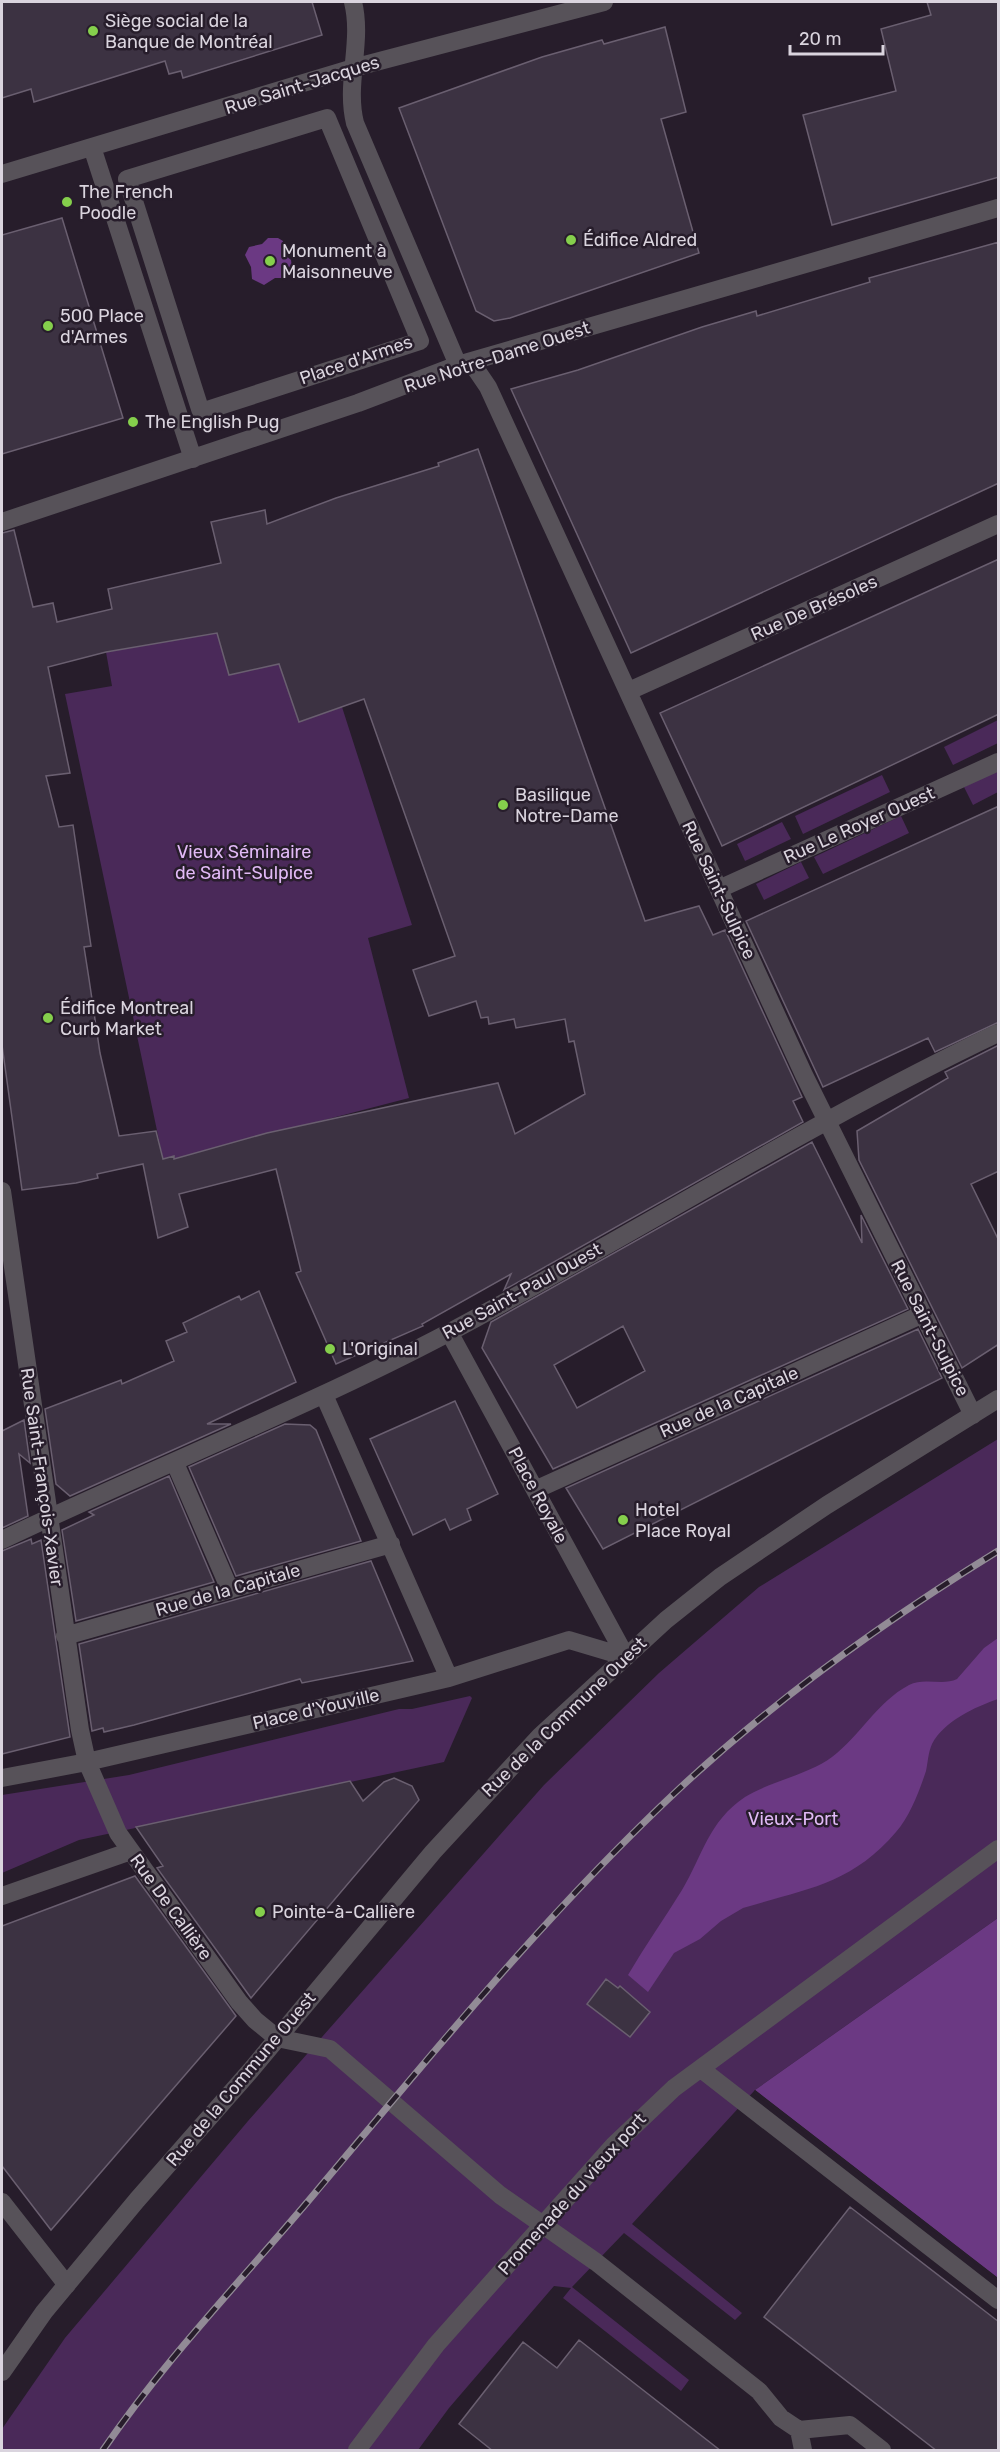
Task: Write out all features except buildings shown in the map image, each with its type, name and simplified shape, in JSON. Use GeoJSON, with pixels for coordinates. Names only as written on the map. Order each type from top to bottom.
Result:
{"type":"FeatureCollection","features":[{"type":"Feature","properties":{"kind":"street"},"geometry":{"type":"LineString","coordinates":[[352,2],[357,27],[350,105],[355,123],[465,363]]}},
{"type":"Feature","properties":{"kind":"street","name":"Rue Saint-Jacques"},"geometry":{"type":"LineString","coordinates":[[2,174],[353,68],[603,2]]}},
{"type":"Feature","properties":{"kind":"street","name":"Place d'Armes"},"geometry":{"type":"LineString","coordinates":[[327,118],[420,341],[201,412],[127,179],[327,118]]}},
{"type":"Feature","properties":{"kind":"street"},"geometry":{"type":"LineString","coordinates":[[92,147],[193,459]]}},
{"type":"Feature","properties":{"kind":"street","name":"Rue Notre-Dame Ouest"},"geometry":{"type":"LineString","coordinates":[[2,522],[358,403],[465,363],[999,208]]}},
{"type":"Feature","properties":{"kind":"street","name":"Rue Saint-Sulpice"},"geometry":{"type":"LineString","coordinates":[[465,363],[488,387],[828,1122],[974,1415]]}},
{"type":"Feature","properties":{"kind":"street","name":"Rue De Brésoles"},"geometry":{"type":"LineString","coordinates":[[629,691],[999,524]]}},
{"type":"Feature","properties":{"kind":"street","name":"Rue Le Royer Ouest"},"geometry":{"type":"LineString","coordinates":[[719,889],[999,762]]}},
{"type":"Feature","properties":{"kind":"street","name":"Rue Saint-Paul Ouest"},"geometry":{"type":"LineString","coordinates":[[2,1540],[324,1395],[449,1332],[828,1122],[999,1033]]}},
{"type":"Feature","properties":{"kind":"street","name":"Rue Saint-François-Xavier"},"geometry":{"type":"LineString","coordinates":[[2,1191],[47,1518],[87,1762]]}},
{"type":"Feature","properties":{"kind":"street","name":"Rue de la Capitale"},"geometry":{"type":"LineString","coordinates":[[535,1490],[923,1314]]}},
{"type":"Feature","properties":{"kind":"street","name":"Place Royale"},"geometry":{"type":"LineString","coordinates":[[449,1332],[626,1657]]}},
{"type":"Feature","properties":{"kind":"street"},"geometry":{"type":"LineString","coordinates":[[324,1395],[448,1678]]}},
{"type":"Feature","properties":{"kind":"street","name":"Rue de la Commune Ouest"},"geometry":{"type":"LineString","coordinates":[[2,2372],[44,2312],[491,1786],[540,1736],[666,1620],[720,1577],[827,1505],[999,1399]]}},
{"type":"Feature","properties":{"kind":"street"},"geometry":{"type":"LineString","coordinates":[[175,1463],[230,1590]]}},
{"type":"Feature","properties":{"kind":"street","name":"Rue de la Capitale"},"geometry":{"type":"LineString","coordinates":[[65,1636],[391,1544]]}},
{"type":"Feature","properties":{"kind":"street","name":"Place d'Youville"},"geometry":{"type":"LineString","coordinates":[[2,1778],[87,1762],[448,1678],[569,1640],[626,1657]]}},
{"type":"Feature","properties":{"kind":"street","name":"Rue De Callière"},"geometry":{"type":"LineString","coordinates":[[87,1762],[118,1833],[239,2002],[255,2020],[277,2038]]}},
{"type":"Feature","properties":{"kind":"street","name":"Promenade du vieux port"},"geometry":{"type":"LineString","coordinates":[[357,2451],[423,2360],[638,2120],[674,2088],[999,1849]]}},
{"type":"Feature","properties":{"kind":"street"},"geometry":{"type":"LineString","coordinates":[[2,1896],[131,1851]]}},
{"type":"Feature","properties":{"kind":"street"},"geometry":{"type":"LineString","coordinates":[[277,2038],[330,2049],[501,2195],[596,2262],[759,2391],[781,2418],[799,2430],[850,2426],[882,2451]]}},
{"type":"Feature","properties":{"kind":"street"},"geometry":{"type":"LineString","coordinates":[[701,2069],[999,2300]]}},
{"type":"Feature","properties":{"kind":"street"},"geometry":{"type":"LineString","coordinates":[[2,2202],[67,2285]]}},
{"type":"Feature","properties":{"kind":"street"},"geometry":{"type":"LineString","coordinates":[[799,2430],[803,2451]]}},
{"type":"Feature","properties":{"kind":"green space","name":"Vieux Séminaire de Saint-Sulpice"},"geometry":{"type":"Polygon","coordinates":[[[217,633],[229,675],[279,664],[299,722],[342,707],[412,925],[368,938],[409,1098],[174,1159],[173,1156],[163,1159],[65,694],[112,686],[106,652],[217,633]]]}},
{"type":"Feature","properties":{"kind":"green space"},"geometry":{"type":"Polygon","coordinates":[[[998,720],[998,743],[953,765],[944,747],[998,720]]]}},
{"type":"Feature","properties":{"kind":"green space"},"geometry":{"type":"Polygon","coordinates":[[[998,770],[998,792],[973,805],[964,787],[998,770]]]}},
{"type":"Feature","properties":{"kind":"green space"},"geometry":{"type":"Polygon","coordinates":[[[882,775],[890,792],[803,834],[795,816],[882,775]]]}},
{"type":"Feature","properties":{"kind":"green space"},"geometry":{"type":"Polygon","coordinates":[[[901,816],[909,833],[823,874],[814,857],[901,816]]]}},
{"type":"Feature","properties":{"kind":"green space"},"geometry":{"type":"Polygon","coordinates":[[[782,822],[791,839],[745,861],[737,844],[782,822]]]}},
{"type":"Feature","properties":{"kind":"green space"},"geometry":{"type":"Polygon","coordinates":[[[801,862],[809,878],[764,900],[756,884],[801,862]]]}},
{"type":"Feature","properties":{"kind":"green space","name":"Vieux-Port"},"geometry":{"type":"Polygon","coordinates":[[[998,1439],[998,1918],[755,2090],[632,2224],[742,2313],[735,2320],[624,2233],[572,2287],[689,2380],[681,2391],[563,2298],[571,2288],[554,2286],[449,2408],[418,2450],[2,2450],[2,2429],[65,2338],[248,2121],[544,1785],[659,1673],[759,1587],[998,1439]]]}},
{"type":"Feature","properties":{"kind":"green space"},"geometry":{"type":"Polygon","coordinates":[[[470,1696],[472,1698],[444,1762],[79,1840],[2,1873],[2,1795],[129,1775],[399,1709],[412,1709],[470,1696]]]}},
{"type":"Feature","properties":{"kind":"shaded area"},"geometry":{"type":"Polygon","coordinates":[[[268,238],[278,238],[283,241],[285,255],[291,260],[292,268],[284,278],[275,278],[264,285],[252,279],[251,267],[245,255],[249,247],[262,244],[268,238]]]}},
{"type":"Feature","properties":{"kind":"shaded area"},"geometry":{"type":"Polygon","coordinates":[[[998,1638],[998,1699],[961,1716],[937,1736],[932,1744],[926,1771],[910,1811],[901,1826],[879,1850],[862,1864],[826,1883],[743,1908],[721,1921],[700,1939],[674,1953],[648,1992],[628,1975],[682,1890],[722,1817],[755,1791],[813,1768],[832,1757],[887,1700],[909,1685],[957,1679],[984,1648],[998,1638]]]}},
{"type":"Feature","properties":{"kind":"shaded area"},"geometry":{"type":"Polygon","coordinates":[[[998,1918],[998,2278],[755,2090],[998,1918]]]}},
{"type":"Feature","properties":{"kind":"pier"},"geometry":{"type":"Polygon","coordinates":[[[755,2090],[998,2278],[998,2281],[753,2093],[755,2090]]]}},
{"type":"Feature","properties":{"kind":"railway"},"geometry":{"type":"LineString","coordinates":[[103,2450],[179,2351],[447,2036],[537,1934],[631,1835],[717,1755],[794,1692],[915,1604],[998,1551]]}},
{"type":"Feature","properties":{"kind":"place","name":"Siège social de la Banque de Montréal"},"geometry":{"type":"Point","coordinates":[93,31]}},
{"type":"Feature","properties":{"kind":"place","name":"The French Poodle"},"geometry":{"type":"Point","coordinates":[67,202]}},
{"type":"Feature","properties":{"kind":"place","name":"Édifice Aldred"},"geometry":{"type":"Point","coordinates":[571,240]}},
{"type":"Feature","properties":{"kind":"place","name":"Monument à Maisonneuve"},"geometry":{"type":"Point","coordinates":[270,261]}},
{"type":"Feature","properties":{"kind":"place","name":"500 Place d'Armes"},"geometry":{"type":"Point","coordinates":[48,326]}},
{"type":"Feature","properties":{"kind":"place","name":"The English Pug"},"geometry":{"type":"Point","coordinates":[133,422]}},
{"type":"Feature","properties":{"kind":"place","name":"Basilique Notre-Dame"},"geometry":{"type":"Point","coordinates":[503,805]}},
{"type":"Feature","properties":{"kind":"place","name":"Édifice Montreal Curb Market"},"geometry":{"type":"Point","coordinates":[48,1018]}},
{"type":"Feature","properties":{"kind":"place","name":"L'Original"},"geometry":{"type":"Point","coordinates":[330,1349]}},
{"type":"Feature","properties":{"kind":"place","name":"Hotel Place Royal"},"geometry":{"type":"Point","coordinates":[623,1520]}},
{"type":"Feature","properties":{"kind":"place","name":"Pointe-à-Callière"},"geometry":{"type":"Point","coordinates":[260,1912]}}]}
